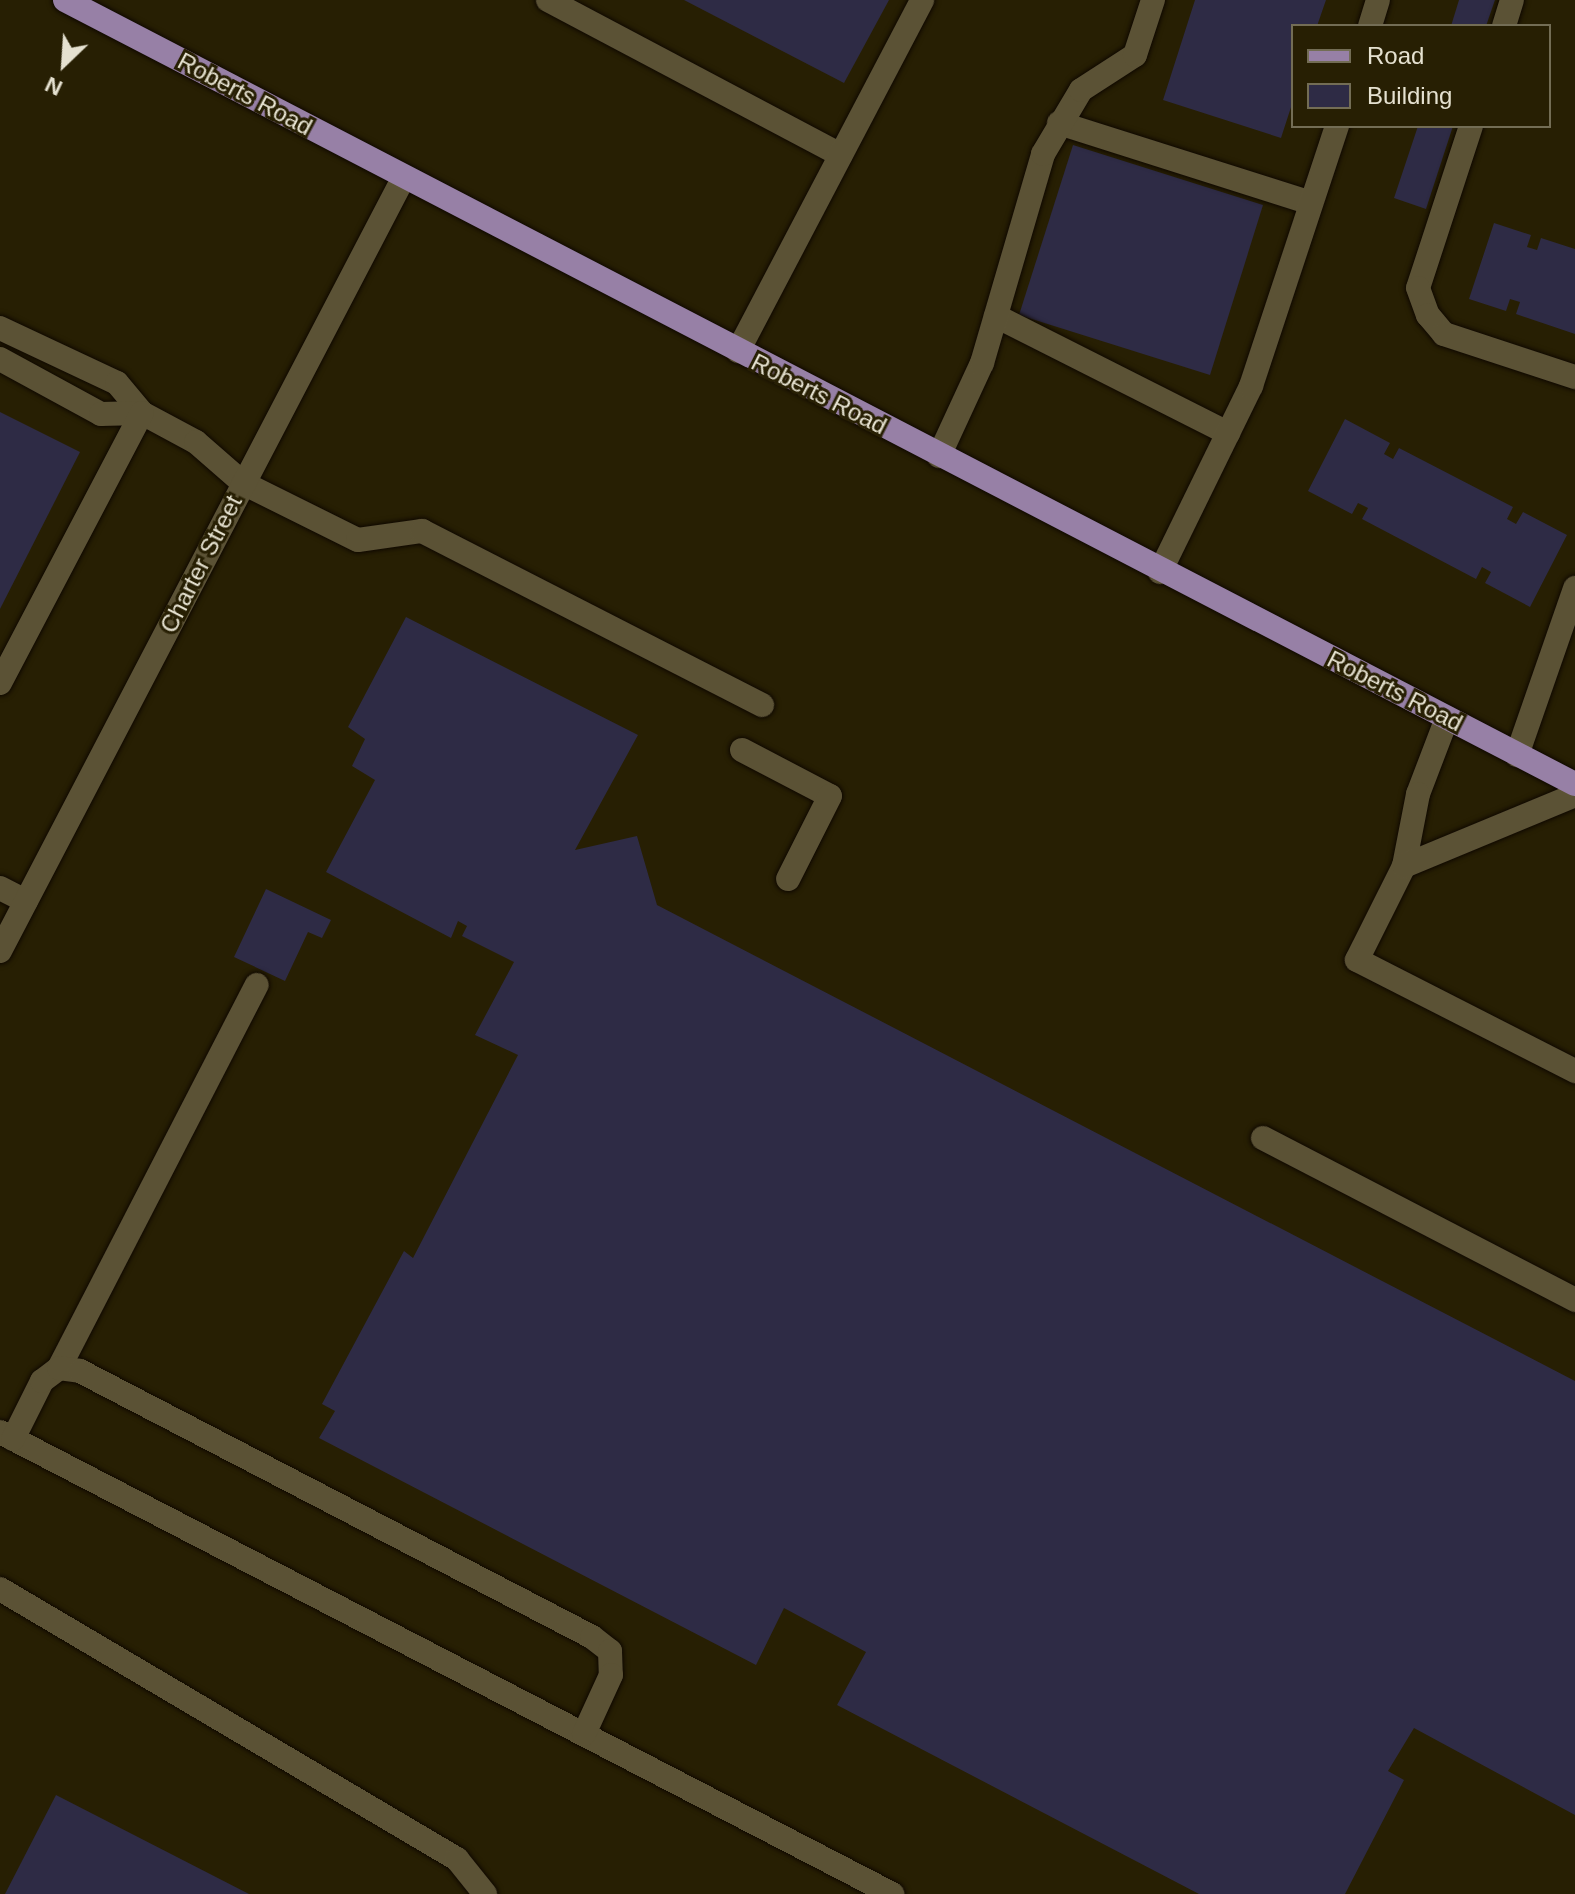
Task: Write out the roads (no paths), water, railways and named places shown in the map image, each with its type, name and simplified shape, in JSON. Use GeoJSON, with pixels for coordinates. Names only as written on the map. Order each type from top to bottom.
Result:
{"type":"FeatureCollection","features":[{"type":"Feature","properties":{"kind":"main road","name":"Roberts Road"},"geometry":{"type":"LineString","coordinates":[[77,3],[1160,572],[1575,784]]}},
{"type":"Feature","properties":{"kind":"street"},"geometry":{"type":"LineString","coordinates":[[548,0],[841,155]]}},
{"type":"Feature","properties":{"kind":"street"},"geometry":{"type":"LineString","coordinates":[[738,351],[922,0]]}},
{"type":"Feature","properties":{"kind":"street"},"geometry":{"type":"LineString","coordinates":[[939,456],[996,316],[1059,123],[1081,90],[1135,55],[1153,0]]}},
{"type":"Feature","properties":{"kind":"street"},"geometry":{"type":"LineString","coordinates":[[1371,24],[1378,0]]}},
{"type":"Feature","properties":{"kind":"street"},"geometry":{"type":"LineString","coordinates":[[1505,24],[1512,0]]}},
{"type":"Feature","properties":{"kind":"street"},"geometry":{"type":"LineString","coordinates":[[1059,123],[1311,203]]}},
{"type":"Feature","properties":{"kind":"street"},"geometry":{"type":"LineString","coordinates":[[1160,572],[1228,433],[1336,128]]}},
{"type":"Feature","properties":{"kind":"street"},"geometry":{"type":"LineString","coordinates":[[1470,128],[1418,288],[1428,315],[1444,334],[1575,377]]}},
{"type":"Feature","properties":{"kind":"street","name":"Charter Street"},"geometry":{"type":"LineString","coordinates":[[0,951],[404,177]]}},
{"type":"Feature","properties":{"kind":"street"},"geometry":{"type":"LineString","coordinates":[[996,316],[1228,433]]}},
{"type":"Feature","properties":{"kind":"street"},"geometry":{"type":"LineString","coordinates":[[0,328],[117,383],[142,413],[196,442],[243,483],[358,540],[422,531],[762,705]]}},
{"type":"Feature","properties":{"kind":"street"},"geometry":{"type":"LineString","coordinates":[[0,359],[101,414],[142,413]]}},
{"type":"Feature","properties":{"kind":"street"},"geometry":{"type":"LineString","coordinates":[[0,683],[142,413]]}},
{"type":"Feature","properties":{"kind":"street"},"geometry":{"type":"LineString","coordinates":[[1517,755],[1575,588]]}},
{"type":"Feature","properties":{"kind":"street"},"geometry":{"type":"LineString","coordinates":[[1447,718],[1418,794],[1404,866],[1357,960],[1575,1071]]}},
{"type":"Feature","properties":{"kind":"street"},"geometry":{"type":"LineString","coordinates":[[742,750],[830,796],[788,879]]}},
{"type":"Feature","properties":{"kind":"street"},"geometry":{"type":"LineString","coordinates":[[1404,866],[1575,795]]}},
{"type":"Feature","properties":{"kind":"street"},"geometry":{"type":"LineString","coordinates":[[0,888],[26,901]]}},
{"type":"Feature","properties":{"kind":"street"},"geometry":{"type":"LineString","coordinates":[[257,985],[59,1368],[42,1381],[7,1435],[892,1894]]}},
{"type":"Feature","properties":{"kind":"street"},"geometry":{"type":"LineString","coordinates":[[1263,1138],[1575,1300]]}},
{"type":"Feature","properties":{"kind":"street"},"geometry":{"type":"LineString","coordinates":[[59,1368],[80,1371],[592,1637],[610,1651],[611,1675],[584,1734]]}},
{"type":"Feature","properties":{"kind":"street"},"geometry":{"type":"LineString","coordinates":[[0,1589],[457,1859],[485,1894]]}}]}
